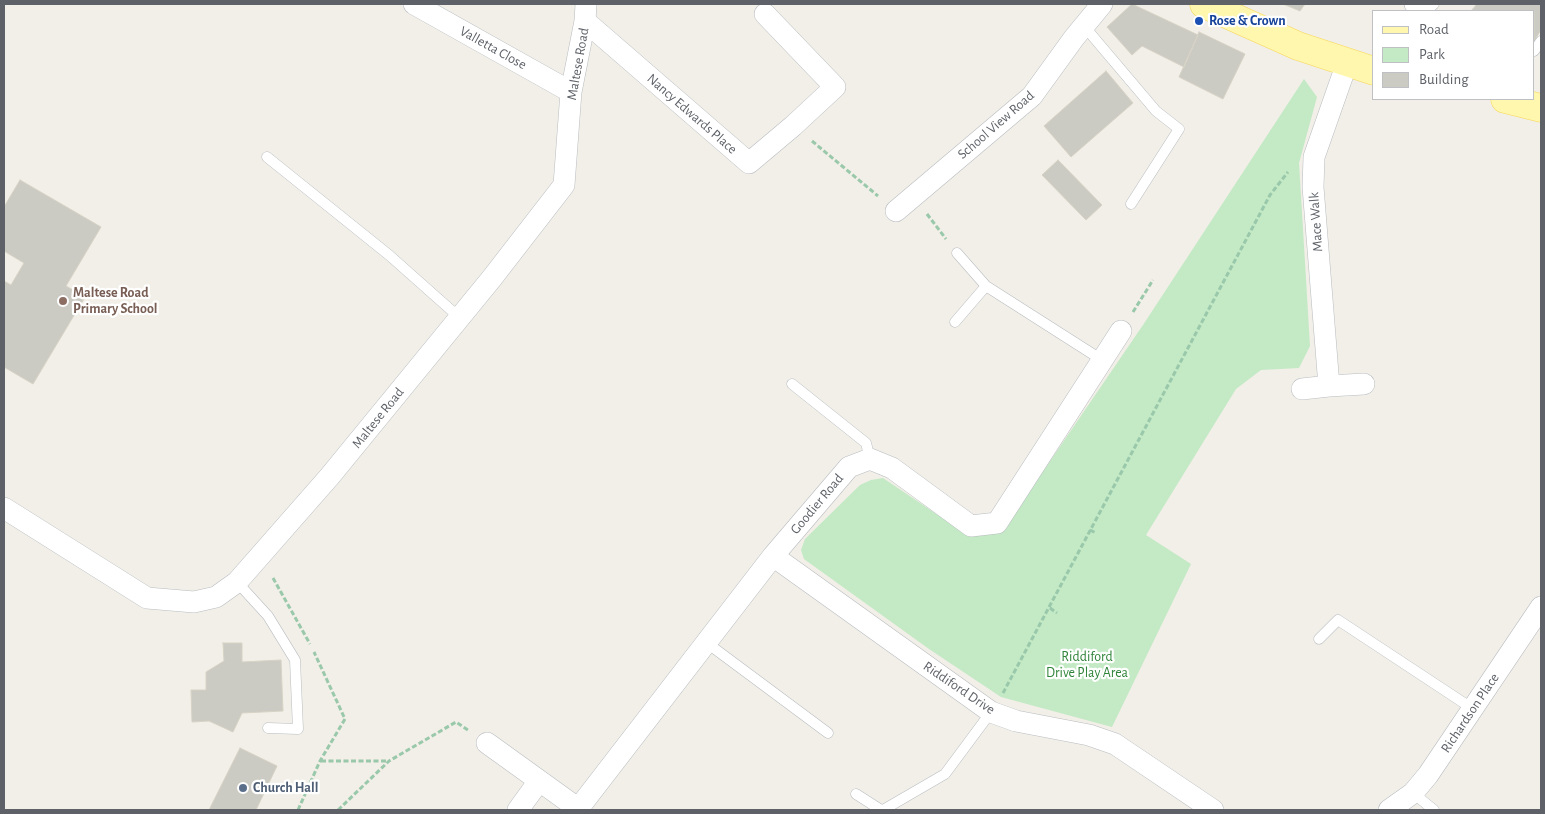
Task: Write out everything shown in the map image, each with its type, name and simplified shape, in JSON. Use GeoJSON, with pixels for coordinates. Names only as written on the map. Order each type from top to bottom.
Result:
{"type":"FeatureCollection","features":[{"type":"Feature","properties":{"kind":"main road"},"geometry":{"type":"LineString","coordinates":[[1204,4],[1298,46],[1372,70]]}},
{"type":"Feature","properties":{"kind":"main road"},"geometry":{"type":"LineString","coordinates":[[1510,100],[1541,108]]}},
{"type":"Feature","properties":{"kind":"street","name":"Valletta Close"},"geometry":{"type":"LineString","coordinates":[[414,4],[571,92]]}},
{"type":"Feature","properties":{"kind":"street","name":"School View Road"},"geometry":{"type":"LineString","coordinates":[[896,211],[1032,96],[1102,4]]}},
{"type":"Feature","properties":{"kind":"street","name":"Maltese Road"},"geometry":{"type":"LineString","coordinates":[[4,508],[147,598],[194,602],[216,597],[237,582],[330,476],[460,318],[564,185],[571,92],[586,12]]}},
{"type":"Feature","properties":{"kind":"street","name":"Nancy Edwards Place"},"geometry":{"type":"LineString","coordinates":[[586,12],[749,163],[835,87],[765,14]]}},
{"type":"Feature","properties":{"kind":"street","name":"Mace Walk"},"geometry":{"type":"LineString","coordinates":[[1329,386],[1313,186],[1314,157],[1347,63]]}},
{"type":"Feature","properties":{"kind":"street"},"geometry":{"type":"LineString","coordinates":[[870,459],[892,468],[971,526],[997,523],[1121,332]]}},
{"type":"Feature","properties":{"kind":"street"},"geometry":{"type":"LineString","coordinates":[[1302,389],[1364,384]]}},
{"type":"Feature","properties":{"kind":"street","name":"Goodier Road"},"geometry":{"type":"LineString","coordinates":[[579,810],[773,556],[849,467],[870,459]]}},
{"type":"Feature","properties":{"kind":"street","name":"Riddiford Drive"},"geometry":{"type":"LineString","coordinates":[[773,556],[991,712],[1016,721],[1089,735],[1115,744],[1214,810]]}},
{"type":"Feature","properties":{"kind":"street","name":"Richardson Place"},"geometry":{"type":"LineString","coordinates":[[1389,810],[1412,793],[1428,775],[1541,607]]}},
{"type":"Feature","properties":{"kind":"street"},"geometry":{"type":"LineString","coordinates":[[487,743],[579,810]]}},
{"type":"Feature","properties":{"kind":"street"},"geometry":{"type":"LineString","coordinates":[[518,810],[538,781]]}},
{"type":"Feature","properties":{"kind":"lane"},"geometry":{"type":"LineString","coordinates":[[1084,26],[1156,111],[1179,129],[1131,204]]}},
{"type":"Feature","properties":{"kind":"lane"},"geometry":{"type":"LineString","coordinates":[[267,157],[389,255],[460,318]]}},
{"type":"Feature","properties":{"kind":"lane"},"geometry":{"type":"LineString","coordinates":[[958,253],[986,286],[1102,360]]}},
{"type":"Feature","properties":{"kind":"lane"},"geometry":{"type":"LineString","coordinates":[[955,322],[986,286]]}},
{"type":"Feature","properties":{"kind":"lane"},"geometry":{"type":"LineString","coordinates":[[792,384],[866,443],[870,459]]}},
{"type":"Feature","properties":{"kind":"lane"},"geometry":{"type":"LineString","coordinates":[[237,582],[268,616],[295,660],[298,729],[268,728]]}},
{"type":"Feature","properties":{"kind":"lane"},"geometry":{"type":"LineString","coordinates":[[1319,639],[1338,620],[1473,709]]}},
{"type":"Feature","properties":{"kind":"lane"},"geometry":{"type":"LineString","coordinates":[[707,643],[828,733]]}},
{"type":"Feature","properties":{"kind":"lane"},"geometry":{"type":"LineString","coordinates":[[856,794],[882,810],[945,774],[991,712]]}},
{"type":"Feature","properties":{"kind":"lane"},"geometry":{"type":"LineString","coordinates":[[1412,793],[1434,810]]}},
{"type":"Feature","properties":{"kind":"path"},"geometry":{"type":"LineString","coordinates":[[793,126],[896,211]]}},
{"type":"Feature","properties":{"kind":"path"},"geometry":{"type":"LineString","coordinates":[[991,712],[1050,608],[1270,194],[1321,135]]}},
{"type":"Feature","properties":{"kind":"path"},"geometry":{"type":"LineString","coordinates":[[912,197],[958,253]]}},
{"type":"Feature","properties":{"kind":"path"},"geometry":{"type":"LineString","coordinates":[[1121,332],[1153,280]]}},
{"type":"Feature","properties":{"kind":"path"},"geometry":{"type":"LineString","coordinates":[[1090,530],[1096,533]]}},
{"type":"Feature","properties":{"kind":"path"},"geometry":{"type":"LineString","coordinates":[[1050,608],[1057,613]]}},
{"type":"Feature","properties":{"kind":"path"},"geometry":{"type":"LineString","coordinates":[[338,810],[389,760],[456,722],[487,743]]}},
{"type":"Feature","properties":{"kind":"path"},"geometry":{"type":"LineString","coordinates":[[320,762],[389,760]]}},
{"type":"Feature","properties":{"kind":"green space","name":"Riddiford Drive Play Area"},"geometry":{"type":"Polygon","coordinates":[[[1304,79],[1317,97],[1299,163],[1310,346],[1299,368],[1261,370],[1236,389],[1146,535],[1191,564],[1112,727],[1001,697],[929,649],[804,559],[801,550],[805,539],[860,485],[871,480],[883,478],[969,536],[1003,530],[1143,325],[1304,79]]]}},
{"type":"Feature","properties":{"kind":"building"},"geometry":{"type":"Polygon","coordinates":[[[1132,4],[1198,35],[1184,67],[1142,46],[1132,55],[1107,27],[1132,4]]]}},
{"type":"Feature","properties":{"kind":"building"},"geometry":{"type":"Polygon","coordinates":[[[1283,4],[1305,4],[1300,11],[1283,4]]]}},
{"type":"Feature","properties":{"kind":"building"},"geometry":{"type":"Polygon","coordinates":[[[1477,4],[1541,4],[1541,30],[1535,39],[1535,10],[1472,10],[1477,4]]]}},
{"type":"Feature","properties":{"kind":"building"},"geometry":{"type":"Polygon","coordinates":[[[1199,32],[1245,54],[1223,99],[1179,77],[1199,32]]]}},
{"type":"Feature","properties":{"kind":"building"},"geometry":{"type":"Polygon","coordinates":[[[1106,71],[1133,103],[1071,157],[1044,126],[1106,71]]]}},
{"type":"Feature","properties":{"kind":"building"},"geometry":{"type":"Polygon","coordinates":[[[1058,160],[1102,205],[1086,220],[1042,175],[1058,160]]]}},
{"type":"Feature","properties":{"kind":"building"},"geometry":{"type":"Polygon","coordinates":[[[20,180],[101,227],[66,286],[85,297],[33,384],[4,367],[4,281],[11,285],[24,263],[4,251],[4,207],[20,180]]]}},
{"type":"Feature","properties":{"kind":"building"},"geometry":{"type":"Polygon","coordinates":[[[223,643],[242,643],[242,662],[281,660],[283,711],[242,713],[233,732],[209,721],[192,722],[191,690],[206,690],[206,672],[224,661],[223,643]]]}},
{"type":"Feature","properties":{"kind":"building","name":"Church Hall"},"geometry":{"type":"Polygon","coordinates":[[[240,748],[277,766],[256,810],[209,810],[240,748]]]}},
{"type":"Feature","properties":{"kind":"place","name":"Rose & Crown"},"geometry":{"type":"Point","coordinates":[1199,21]}},
{"type":"Feature","properties":{"kind":"place","name":"Maltese Road Primary School"},"geometry":{"type":"Point","coordinates":[63,301]}},
{"type":"Feature","properties":{"kind":"place","name":"Church Hall"},"geometry":{"type":"Point","coordinates":[243,788]}}]}
